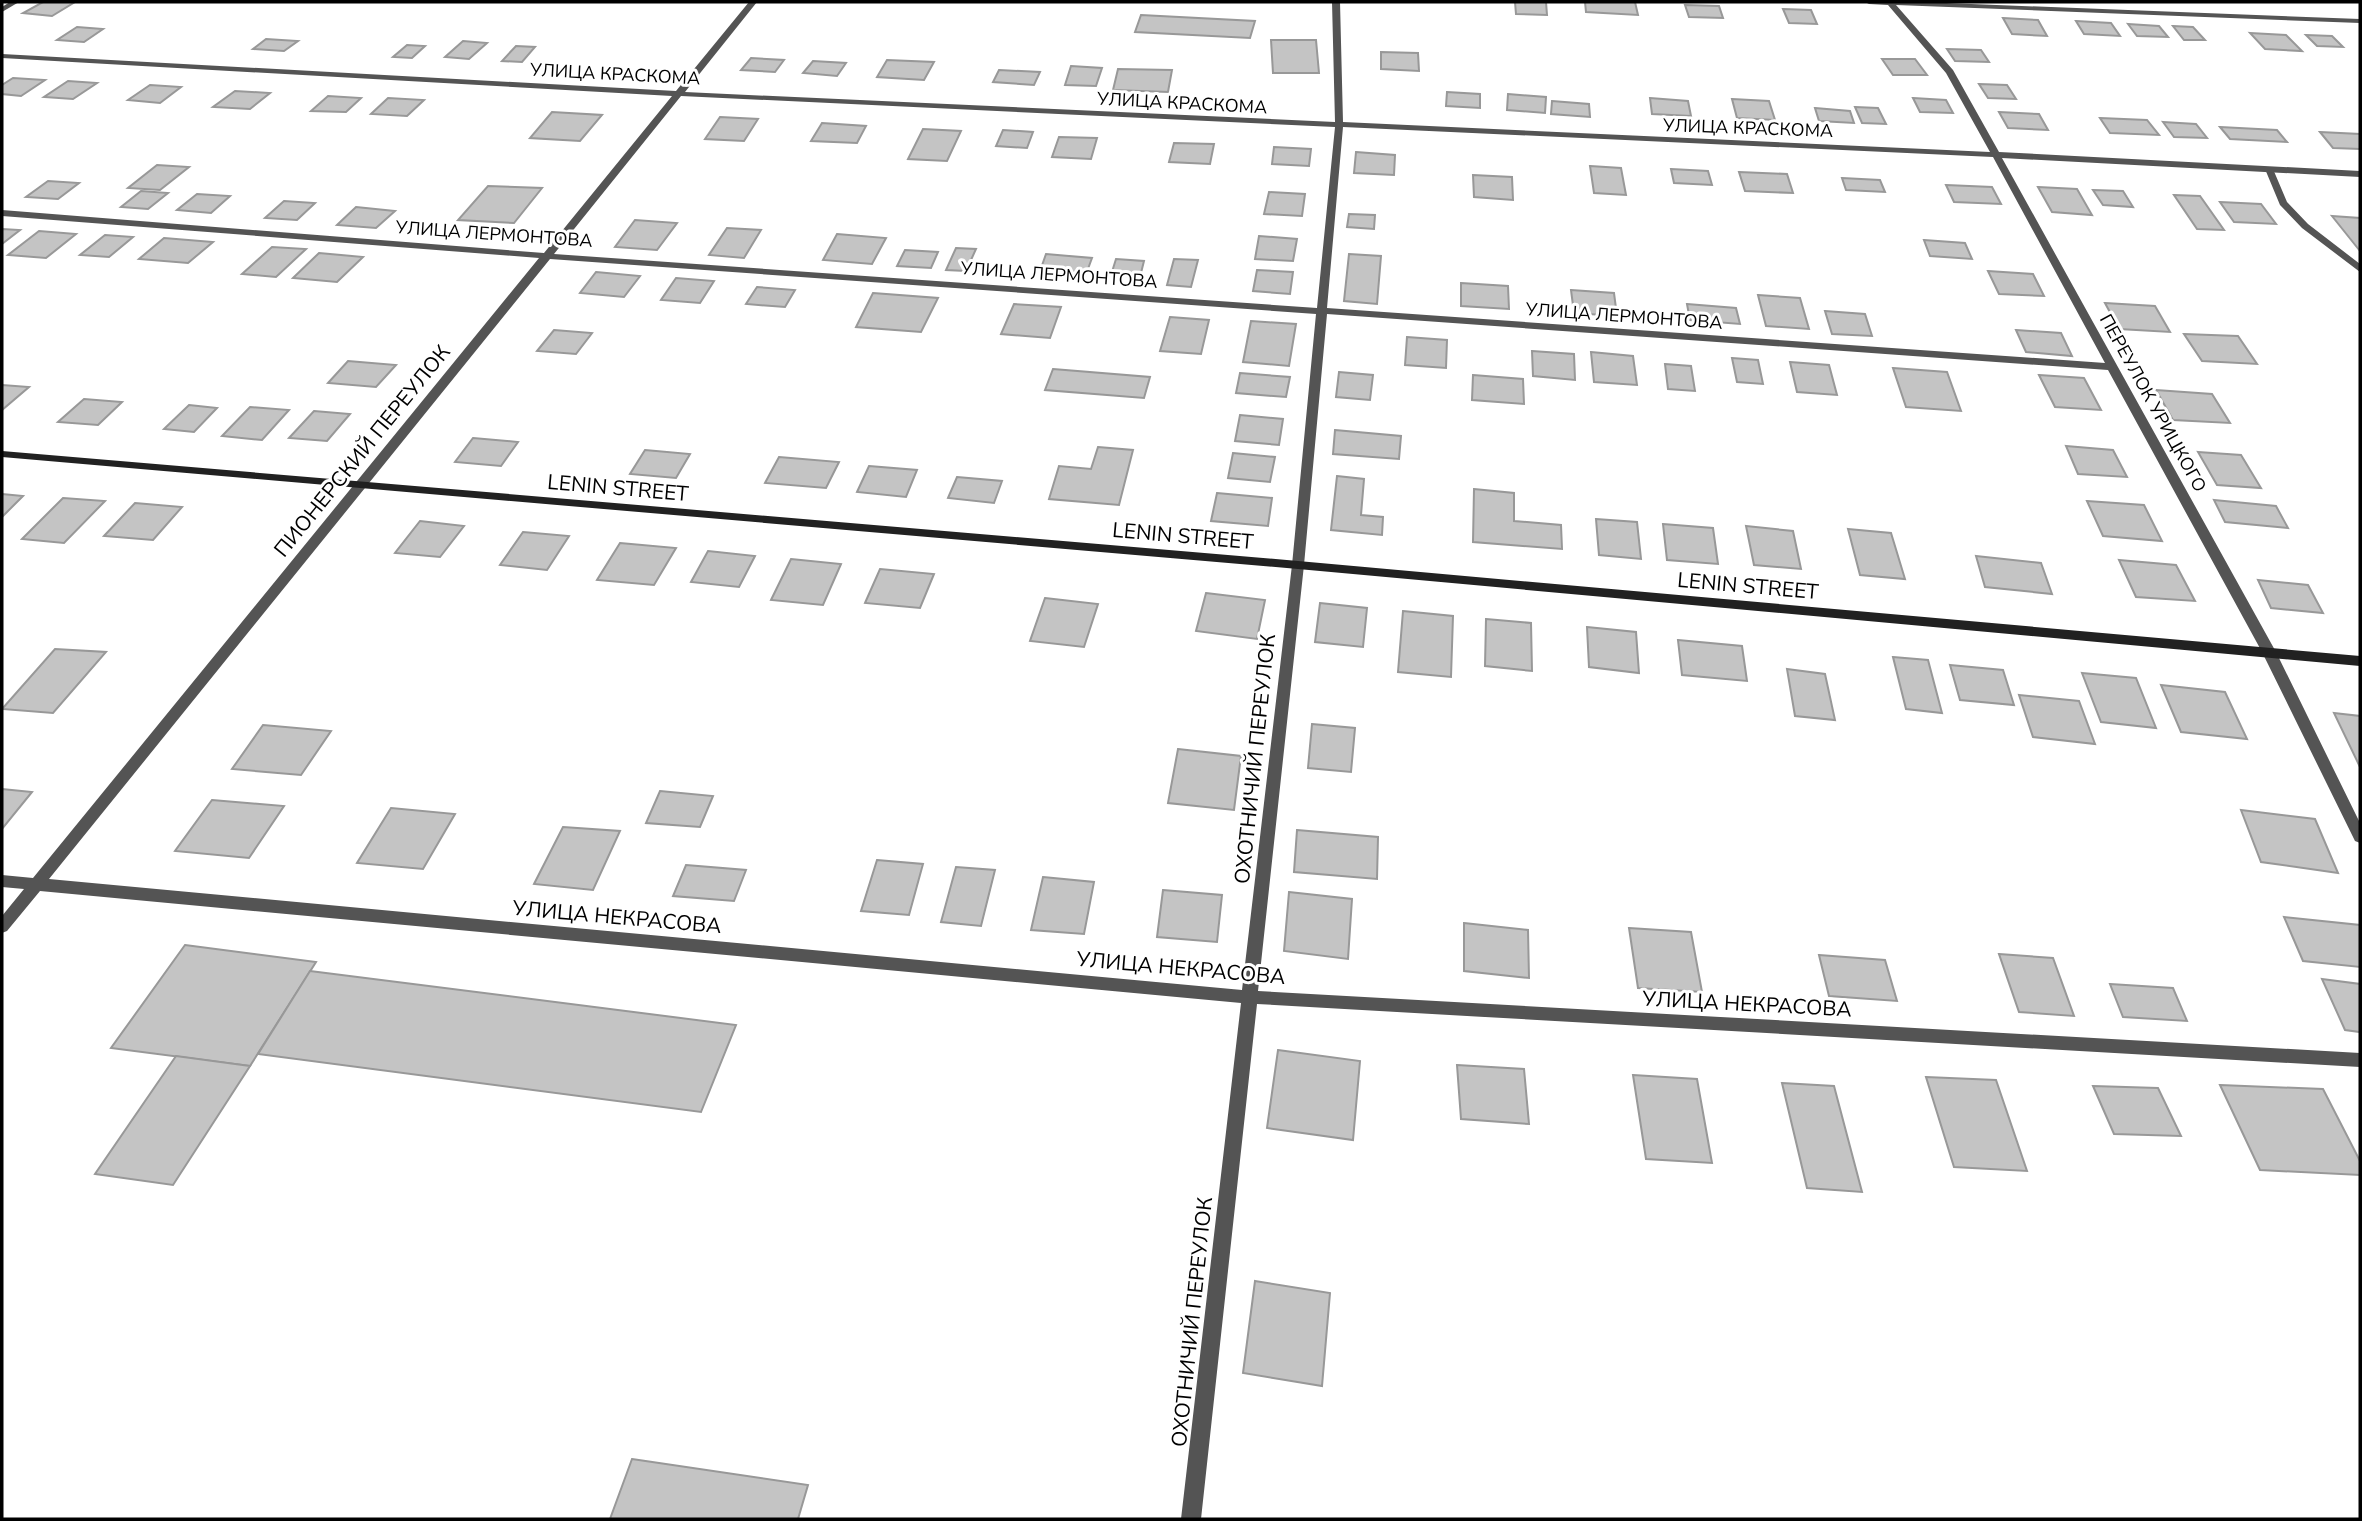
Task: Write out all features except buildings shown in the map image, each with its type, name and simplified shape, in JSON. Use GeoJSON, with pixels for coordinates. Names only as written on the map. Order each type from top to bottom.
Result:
{"type":"FeatureCollection","features":[{"type":"Feature","properties":{"kind":"main road","name":"LENIN STREET"},"geometry":{"type":"LineString","coordinates":[[2,454],[1298,565],[2360,661]]}},
{"type":"Feature","properties":{"kind":"street"},"geometry":{"type":"LineString","coordinates":[[2,10],[15,2]]}},
{"type":"Feature","properties":{"kind":"street","name":"ПИОНЕРСКИЙ ПЕРЕУЛОК"},"geometry":{"type":"LineString","coordinates":[[2,927],[34,884],[681,94],[753,2]]}},
{"type":"Feature","properties":{"kind":"street","name":"ОХОТНИЧИЙ ПЕРЕУЛОК"},"geometry":{"type":"LineString","coordinates":[[1191,1519],[1298,565],[1339,126],[1336,2]]}},
{"type":"Feature","properties":{"kind":"street"},"geometry":{"type":"LineString","coordinates":[[1869,2],[2360,21]]}},
{"type":"Feature","properties":{"kind":"street","name":"ПЕРЕУЛОК УРИЦКОГО"},"geometry":{"type":"LineString","coordinates":[[1890,3],[1950,72],[1997,155],[2269,652],[2360,837]]}},
{"type":"Feature","properties":{"kind":"street","name":"УЛИЦА КРАСКОМА"},"geometry":{"type":"LineString","coordinates":[[2,56],[681,94],[2360,174]]}},
{"type":"Feature","properties":{"kind":"street"},"geometry":{"type":"LineString","coordinates":[[2269,169],[2283,203],[2305,226],[2360,269]]}},
{"type":"Feature","properties":{"kind":"street","name":"УЛИЦА ЛЕРМОНТОВА"},"geometry":{"type":"LineString","coordinates":[[2,213],[546,256],[2114,367]]}},
{"type":"Feature","properties":{"kind":"street","name":"УЛИЦА НЕКРАСОВА"},"geometry":{"type":"LineString","coordinates":[[2,881],[1249,996],[2360,1060]]}}]}
